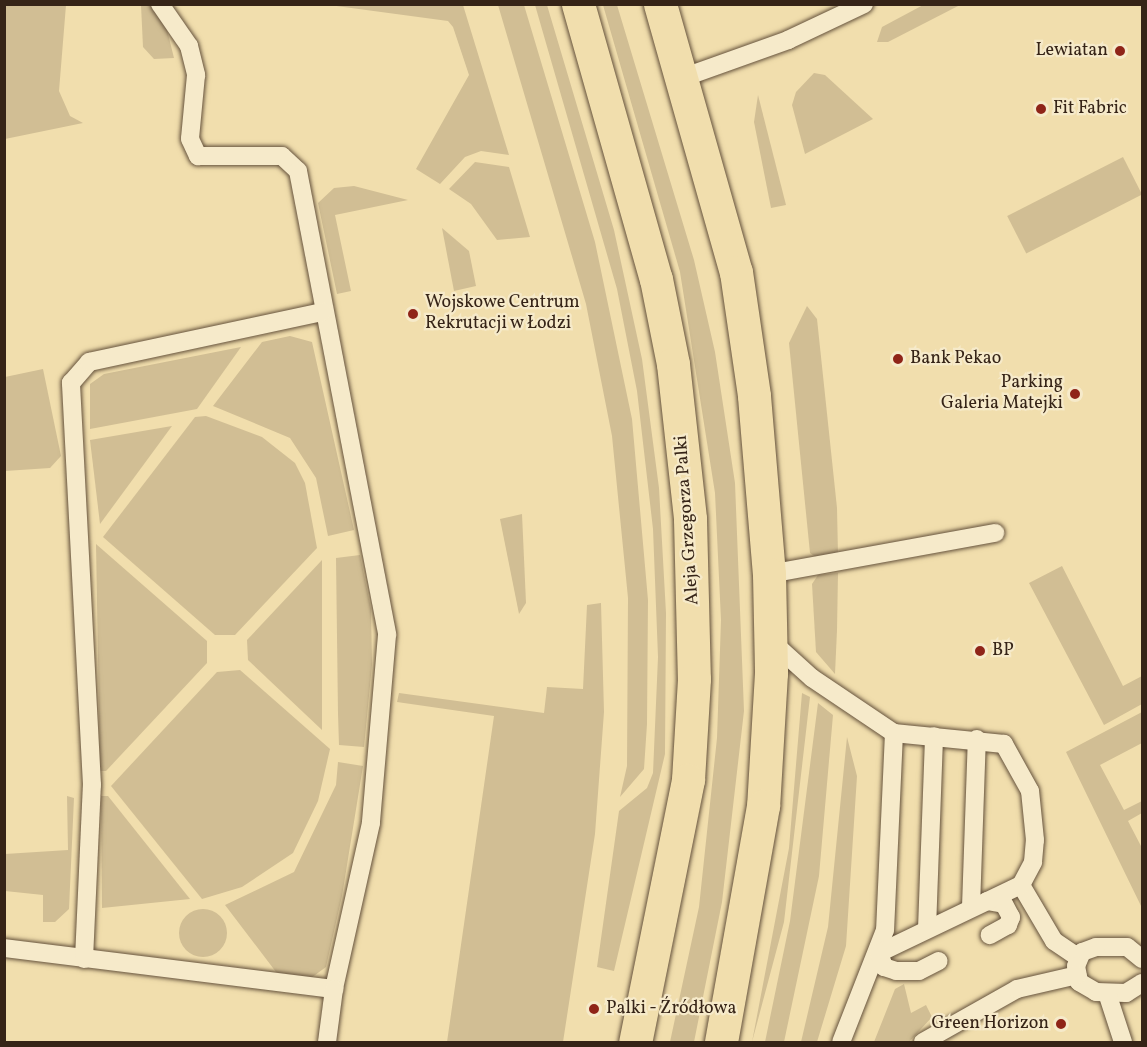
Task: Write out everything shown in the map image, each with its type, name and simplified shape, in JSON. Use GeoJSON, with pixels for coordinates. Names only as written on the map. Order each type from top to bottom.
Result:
{"type":"FeatureCollection","features":[{"type":"Feature","properties":{"kind":"main road","name":"Aleja Grzegorza Palki"},"geometry":{"type":"LineString","coordinates":[[578,4],[656,279],[673,364],[690,519],[694,668],[688,780],[635,1042]]}},
{"type":"Feature","properties":{"kind":"main road"},"geometry":{"type":"LineString","coordinates":[[660,4],[740,292],[769,574],[771,641],[760,829],[721,1042]]}},
{"type":"Feature","properties":{"kind":"lane"},"geometry":{"type":"LineString","coordinates":[[160,4],[189,46],[196,75],[190,139],[198,156],[282,156],[298,171],[389,657],[371,823],[334,989],[327,1042]]}},
{"type":"Feature","properties":{"kind":"lane"},"geometry":{"type":"LineString","coordinates":[[682,78],[829,12],[864,4]]}},
{"type":"Feature","properties":{"kind":"lane"},"geometry":{"type":"LineString","coordinates":[[84,959],[92,785],[71,383],[89,362],[323,312]]}},
{"type":"Feature","properties":{"kind":"lane"},"geometry":{"type":"LineString","coordinates":[[769,574],[995,533]]}},
{"type":"Feature","properties":{"kind":"lane"},"geometry":{"type":"LineString","coordinates":[[771,641],[842,698],[894,733],[977,739],[1004,744],[1030,792],[1034,849],[1021,885],[927,928],[879,953]]}},
{"type":"Feature","properties":{"kind":"lane"},"geometry":{"type":"LineString","coordinates":[[841,1042],[879,953],[885,930],[894,733]]}},
{"type":"Feature","properties":{"kind":"lane"},"geometry":{"type":"LineString","coordinates":[[927,928],[934,736]]}},
{"type":"Feature","properties":{"kind":"lane"},"geometry":{"type":"LineString","coordinates":[[977,739],[979,904]]}},
{"type":"Feature","properties":{"kind":"lane"},"geometry":{"type":"LineString","coordinates":[[1021,885],[1054,941],[1077,966],[1089,990],[1107,993],[1142,986]]}},
{"type":"Feature","properties":{"kind":"lane"},"geometry":{"type":"LineString","coordinates":[[979,904],[1004,904],[1011,916],[1008,925],[990,935]]}},
{"type":"Feature","properties":{"kind":"lane"},"geometry":{"type":"LineString","coordinates":[[923,1042],[1017,989],[1077,966],[1096,947],[1127,947],[1143,959]]}},
{"type":"Feature","properties":{"kind":"lane"},"geometry":{"type":"LineString","coordinates":[[4,948],[334,989]]}},
{"type":"Feature","properties":{"kind":"lane"},"geometry":{"type":"LineString","coordinates":[[879,953],[884,967],[896,971],[919,971],[939,962]]}},
{"type":"Feature","properties":{"kind":"lane"},"geometry":{"type":"LineString","coordinates":[[1107,993],[1123,1042]]}},
{"type":"Feature","properties":{"kind":"shaded area"},"geometry":{"type":"Polygon","coordinates":[[[5,4],[66,5],[59,91],[70,116],[83,123],[5,139],[5,4]]]}},
{"type":"Feature","properties":{"kind":"shaded area"},"geometry":{"type":"Polygon","coordinates":[[[925,4],[960,5],[888,42],[877,42],[882,27],[925,4]]]}},
{"type":"Feature","properties":{"kind":"shaded area"},"geometry":{"type":"Polygon","coordinates":[[[141,5],[150,5],[164,18],[174,58],[154,59],[143,47],[141,5]]]}},
{"type":"Feature","properties":{"kind":"shaded area"},"geometry":{"type":"Polygon","coordinates":[[[329,5],[463,5],[509,155],[481,151],[465,157],[440,184],[416,169],[469,75],[453,27],[448,21],[329,5]]]}},
{"type":"Feature","properties":{"kind":"shaded area"},"geometry":{"type":"Polygon","coordinates":[[[498,5],[524,5],[595,242],[632,419],[648,600],[647,724],[644,769],[620,797],[627,766],[628,598],[612,436],[586,304],[498,5]]]}},
{"type":"Feature","properties":{"kind":"shaded area"},"geometry":{"type":"Polygon","coordinates":[[[535,5],[547,5],[614,230],[642,359],[659,488],[666,613],[665,754],[614,971],[597,967],[619,811],[647,788],[653,773],[658,657],[653,529],[637,391],[617,289],[535,5]]]}},
{"type":"Feature","properties":{"kind":"shaded area"},"geometry":{"type":"Polygon","coordinates":[[[603,5],[617,5],[694,260],[715,352],[735,483],[744,711],[722,902],[694,1042],[670,1042],[699,907],[717,738],[721,620],[715,493],[680,272],[603,5]]]}},
{"type":"Feature","properties":{"kind":"shaded area"},"geometry":{"type":"Polygon","coordinates":[[[814,73],[825,75],[873,119],[805,154],[792,105],[796,92],[814,73]]]}},
{"type":"Feature","properties":{"kind":"shaded area"},"geometry":{"type":"Polygon","coordinates":[[[758,95],[786,205],[771,208],[754,122],[758,95]]]}},
{"type":"Feature","properties":{"kind":"shaded area"},"geometry":{"type":"Polygon","coordinates":[[[1123,157],[1142,194],[1026,253],[1007,216],[1123,157]]]}},
{"type":"Feature","properties":{"kind":"shaded area"},"geometry":{"type":"Polygon","coordinates":[[[475,162],[509,167],[530,237],[497,240],[471,204],[449,189],[475,162]]]}},
{"type":"Feature","properties":{"kind":"shaded area"},"geometry":{"type":"Polygon","coordinates":[[[354,186],[408,200],[335,215],[351,291],[337,294],[318,203],[334,188],[354,186]]]}},
{"type":"Feature","properties":{"kind":"shaded area"},"geometry":{"type":"Polygon","coordinates":[[[442,228],[469,251],[476,286],[454,291],[442,228]]]}},
{"type":"Feature","properties":{"kind":"shaded area"},"geometry":{"type":"Polygon","coordinates":[[[807,306],[817,319],[837,508],[838,555],[817,558],[810,553],[789,343],[807,306]]]}},
{"type":"Feature","properties":{"kind":"shaded area"},"geometry":{"type":"Polygon","coordinates":[[[290,336],[312,342],[354,530],[328,536],[316,478],[290,438],[213,406],[262,342],[290,336]]]}},
{"type":"Feature","properties":{"kind":"shaded area"},"geometry":{"type":"Polygon","coordinates":[[[241,347],[197,409],[90,429],[90,384],[104,374],[241,347]]]}},
{"type":"Feature","properties":{"kind":"shaded area"},"geometry":{"type":"Polygon","coordinates":[[[43,369],[61,456],[50,468],[5,471],[5,377],[43,369]]]}},
{"type":"Feature","properties":{"kind":"shaded area"},"geometry":{"type":"Polygon","coordinates":[[[206,416],[262,437],[295,463],[305,483],[317,548],[235,635],[215,635],[103,537],[195,417],[206,416]]]}},
{"type":"Feature","properties":{"kind":"shaded area"},"geometry":{"type":"Polygon","coordinates":[[[172,426],[100,524],[90,440],[172,426]]]}},
{"type":"Feature","properties":{"kind":"shaded area"},"geometry":{"type":"Polygon","coordinates":[[[522,514],[526,603],[519,614],[500,519],[522,514]]]}},
{"type":"Feature","properties":{"kind":"shaded area"},"geometry":{"type":"Polygon","coordinates":[[[96,544],[207,641],[207,663],[106,771],[100,771],[96,544]]]}},
{"type":"Feature","properties":{"kind":"shaded area"},"geometry":{"type":"Polygon","coordinates":[[[360,555],[371,609],[372,665],[364,747],[339,745],[338,714],[336,558],[360,555]]]}},
{"type":"Feature","properties":{"kind":"shaded area"},"geometry":{"type":"Polygon","coordinates":[[[322,560],[322,730],[248,660],[247,640],[322,560]]]}},
{"type":"Feature","properties":{"kind":"shaded area"},"geometry":{"type":"Polygon","coordinates":[[[1062,566],[1123,686],[1142,676],[1142,704],[1104,725],[1029,583],[1062,566]]]}},
{"type":"Feature","properties":{"kind":"shaded area"},"geometry":{"type":"Polygon","coordinates":[[[838,573],[835,674],[816,652],[812,584],[818,575],[838,573]]]}},
{"type":"Feature","properties":{"kind":"shaded area"},"geometry":{"type":"Polygon","coordinates":[[[601,603],[604,712],[595,834],[563,1042],[447,1042],[494,716],[397,702],[399,693],[544,713],[547,687],[583,689],[587,605],[601,603]]]}},
{"type":"Feature","properties":{"kind":"shaded area"},"geometry":{"type":"Polygon","coordinates":[[[240,670],[330,749],[318,801],[293,853],[242,887],[202,899],[111,786],[217,672],[240,670]]]}},
{"type":"Feature","properties":{"kind":"shaded area"},"geometry":{"type":"Polygon","coordinates":[[[802,693],[810,697],[784,922],[752,1042],[789,848],[802,693]]]}},
{"type":"Feature","properties":{"kind":"shaded area"},"geometry":{"type":"Polygon","coordinates":[[[818,703],[833,715],[819,876],[784,1042],[765,1042],[790,921],[818,703]]]}},
{"type":"Feature","properties":{"kind":"shaded area"},"geometry":{"type":"Polygon","coordinates":[[[1142,712],[1142,743],[1100,765],[1124,810],[1142,801],[1142,813],[1128,821],[1142,848],[1142,908],[1066,752],[1142,712]]]}},
{"type":"Feature","properties":{"kind":"shaded area"},"geometry":{"type":"Polygon","coordinates":[[[847,737],[857,776],[846,946],[817,1042],[801,1042],[828,927],[847,737]]]}},
{"type":"Feature","properties":{"kind":"shaded area"},"geometry":{"type":"Polygon","coordinates":[[[338,762],[363,766],[342,896],[326,967],[311,978],[294,977],[276,972],[225,905],[294,872],[336,785],[338,762]]]}},
{"type":"Feature","properties":{"kind":"shaded area"},"geometry":{"type":"Polygon","coordinates":[[[67,796],[74,798],[69,909],[55,922],[43,922],[43,895],[5,891],[5,854],[68,850],[67,796]]]}},
{"type":"Feature","properties":{"kind":"shaded area"},"geometry":{"type":"Polygon","coordinates":[[[101,796],[108,796],[190,899],[102,908],[101,796]]]}},
{"type":"Feature","properties":{"kind":"shaded area"},"geometry":{"type":"Polygon","coordinates":[[[203,909],[220,916],[227,933],[220,950],[203,957],[186,950],[179,933],[186,916],[203,909]]]}},
{"type":"Feature","properties":{"kind":"shaded area"},"geometry":{"type":"Polygon","coordinates":[[[904,984],[911,1013],[926,1005],[932,1017],[909,1042],[874,1042],[895,989],[904,984]]]}},
{"type":"Feature","properties":{"kind":"place","name":"Lewiatan"},"geometry":{"type":"Point","coordinates":[1120,51]}},
{"type":"Feature","properties":{"kind":"place","name":"Fit Fabric"},"geometry":{"type":"Point","coordinates":[1041,109]}},
{"type":"Feature","properties":{"kind":"place","name":"Wojskowe Centrum Rekrutacji w Łodzi"},"geometry":{"type":"Point","coordinates":[413,314]}},
{"type":"Feature","properties":{"kind":"place","name":"Bank Pekao"},"geometry":{"type":"Point","coordinates":[898,359]}},
{"type":"Feature","properties":{"kind":"place","name":"Parking Galeria Matejki"},"geometry":{"type":"Point","coordinates":[1075,394]}},
{"type":"Feature","properties":{"kind":"place","name":"BP"},"geometry":{"type":"Point","coordinates":[980,651]}},
{"type":"Feature","properties":{"kind":"place","name":"Palki - Źródłowa"},"geometry":{"type":"Point","coordinates":[594,1009]}},
{"type":"Feature","properties":{"kind":"place","name":"Green Horizon"},"geometry":{"type":"Point","coordinates":[1061,1024]}}]}
